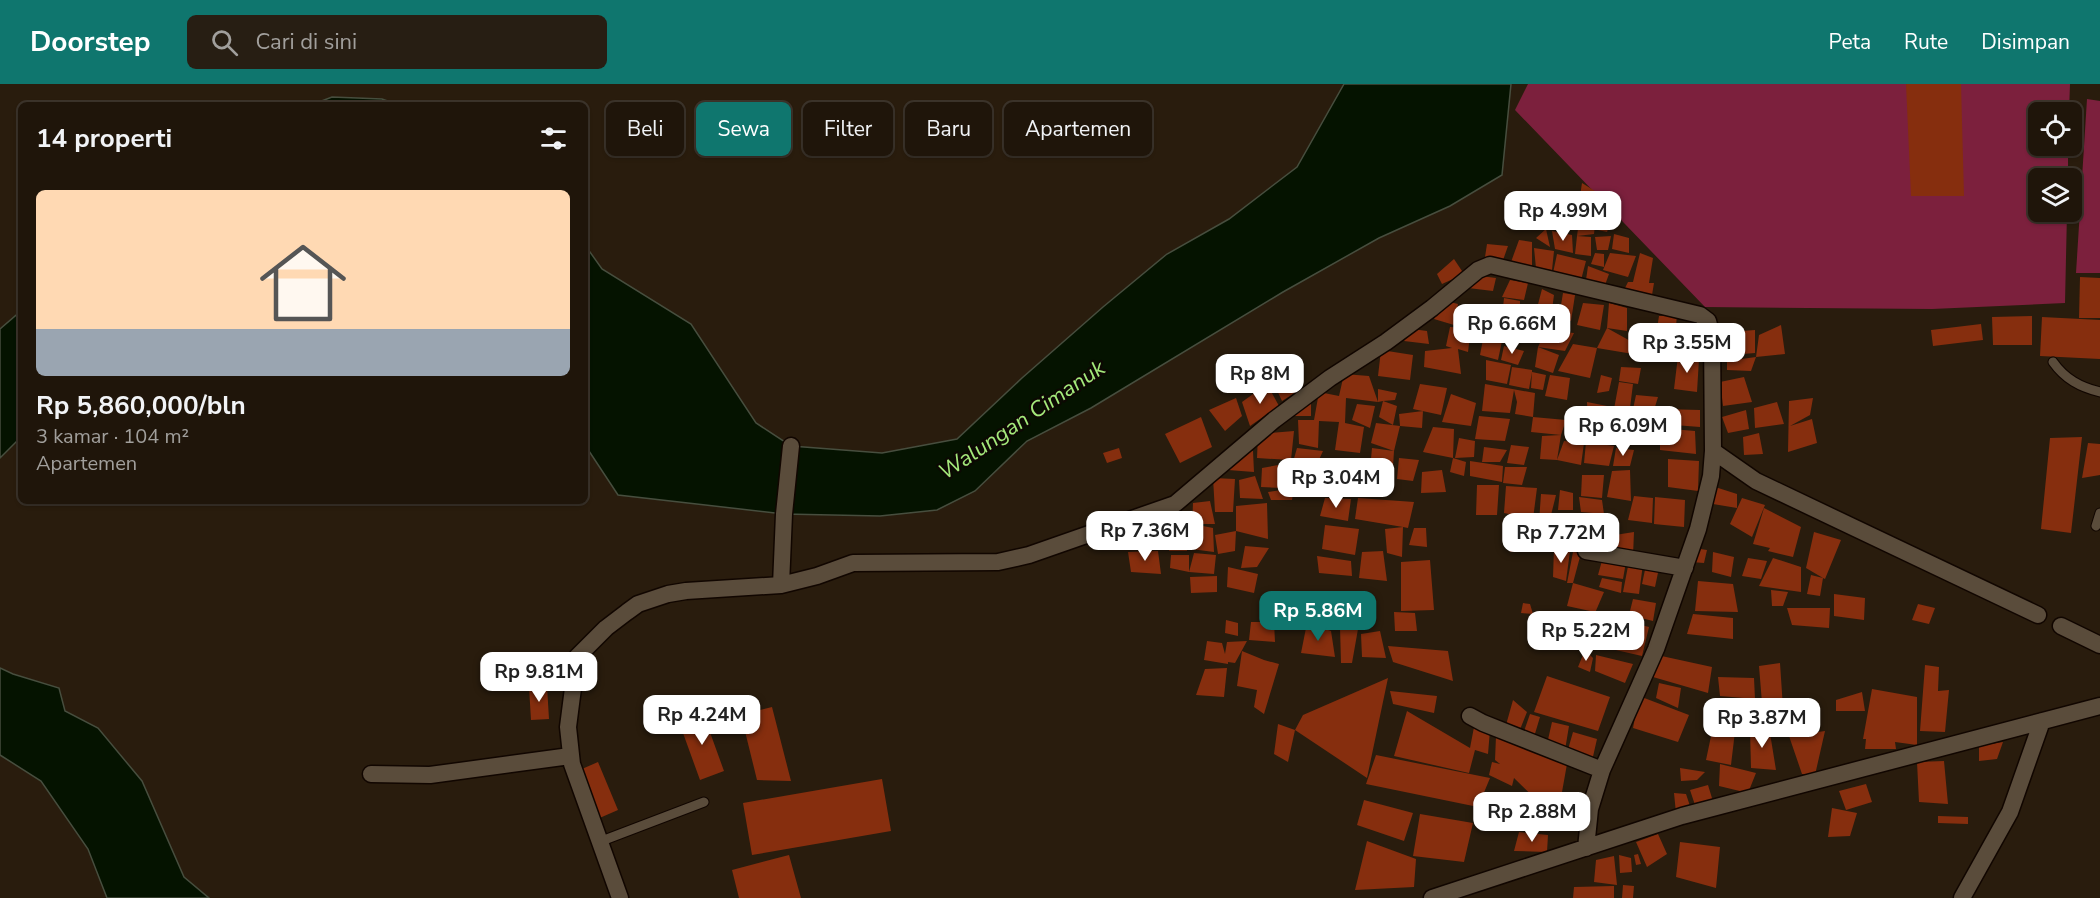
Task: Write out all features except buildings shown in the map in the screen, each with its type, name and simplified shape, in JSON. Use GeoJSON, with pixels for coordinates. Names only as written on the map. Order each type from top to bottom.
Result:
{"type":"FeatureCollection","features":[{"type":"Feature","properties":{"kind":"street"},"geometry":{"type":"LineString","coordinates":[[620,898],[570,756],[569,709],[577,657],[606,628],[638,604],[668,594],[686,591],[781,585],[861,562],[948,564],[998,562],[1029,555],[1175,504],[1274,420],[1330,378],[1414,322],[1478,270],[1489,265],[1688,312],[1704,318],[1711,328],[1713,451],[1711,476],[1698,529],[1656,650],[1602,770],[1590,809],[1586,848]]}},
{"type":"Feature","properties":{"kind":"street"},"geometry":{"type":"LineString","coordinates":[[781,585],[784,514],[791,446]]}},
{"type":"Feature","properties":{"kind":"street"},"geometry":{"type":"LineString","coordinates":[[1713,451],[1756,481],[2038,615]]}},
{"type":"Feature","properties":{"kind":"street"},"geometry":{"type":"LineString","coordinates":[[1586,550],[1685,568]]}},
{"type":"Feature","properties":{"kind":"street"},"geometry":{"type":"LineString","coordinates":[[2061,626],[2100,645]]}},
{"type":"Feature","properties":{"kind":"street"},"geometry":{"type":"LineString","coordinates":[[1432,898],[1682,816],[2100,706]]}},
{"type":"Feature","properties":{"kind":"street"},"geometry":{"type":"LineString","coordinates":[[1470,716],[1602,770]]}},
{"type":"Feature","properties":{"kind":"street"},"geometry":{"type":"LineString","coordinates":[[1962,898],[2010,812],[2042,721]]}},
{"type":"Feature","properties":{"kind":"street"},"geometry":{"type":"LineString","coordinates":[[371,774],[430,775],[570,756]]}},
{"type":"Feature","properties":{"kind":"lane"},"geometry":{"type":"LineString","coordinates":[[2053,362],[2065,378],[2087,389],[2100,392]]}},
{"type":"Feature","properties":{"kind":"lane"},"geometry":{"type":"LineString","coordinates":[[2096,526],[2100,513]]}},
{"type":"Feature","properties":{"kind":"lane"},"geometry":{"type":"LineString","coordinates":[[599,842],[704,801]]}},
{"type":"Feature","properties":{"kind":"shaded area"},"geometry":{"type":"Polygon","coordinates":[[[1528,84],[2070,84],[2069,102],[2028,102],[2028,156],[2068,156],[2068,168],[2028,168],[2028,222],[2067,222],[2065,303],[1932,309],[1705,307],[1515,110],[1528,84]]]}},
{"type":"Feature","properties":{"kind":"shaded area"},"geometry":{"type":"Polygon","coordinates":[[[2087,99],[2100,101],[2100,273],[2076,273],[2079,222],[2082,222],[2087,99]]]}},
{"type":"Feature","properties":{"kind":"water","name":"Walungan Cimanuk"},"geometry":{"type":"Polygon","coordinates":[[[1344,84],[1511,84],[1502,175],[1450,206],[1379,238],[1283,292],[1091,408],[1027,441],[975,491],[937,510],[880,516],[784,514],[618,495],[588,450],[588,249],[602,269],[691,324],[756,423],[791,446],[882,453],[957,439],[1022,378],[1167,254],[1229,219],[1297,167],[1344,84]]]}},
{"type":"Feature","properties":{"kind":"water"},"geometry":{"type":"Polygon","coordinates":[[[332,97],[382,99],[390,102],[319,102],[332,97]]]}},
{"type":"Feature","properties":{"kind":"water"},"geometry":{"type":"Polygon","coordinates":[[[18,314],[18,440],[0,458],[0,329],[18,314]]]}},
{"type":"Feature","properties":{"kind":"water"},"geometry":{"type":"Polygon","coordinates":[[[0,668],[59,688],[65,711],[98,728],[142,781],[184,877],[209,898],[107,898],[88,849],[41,781],[0,755],[0,668]]]}}]}
